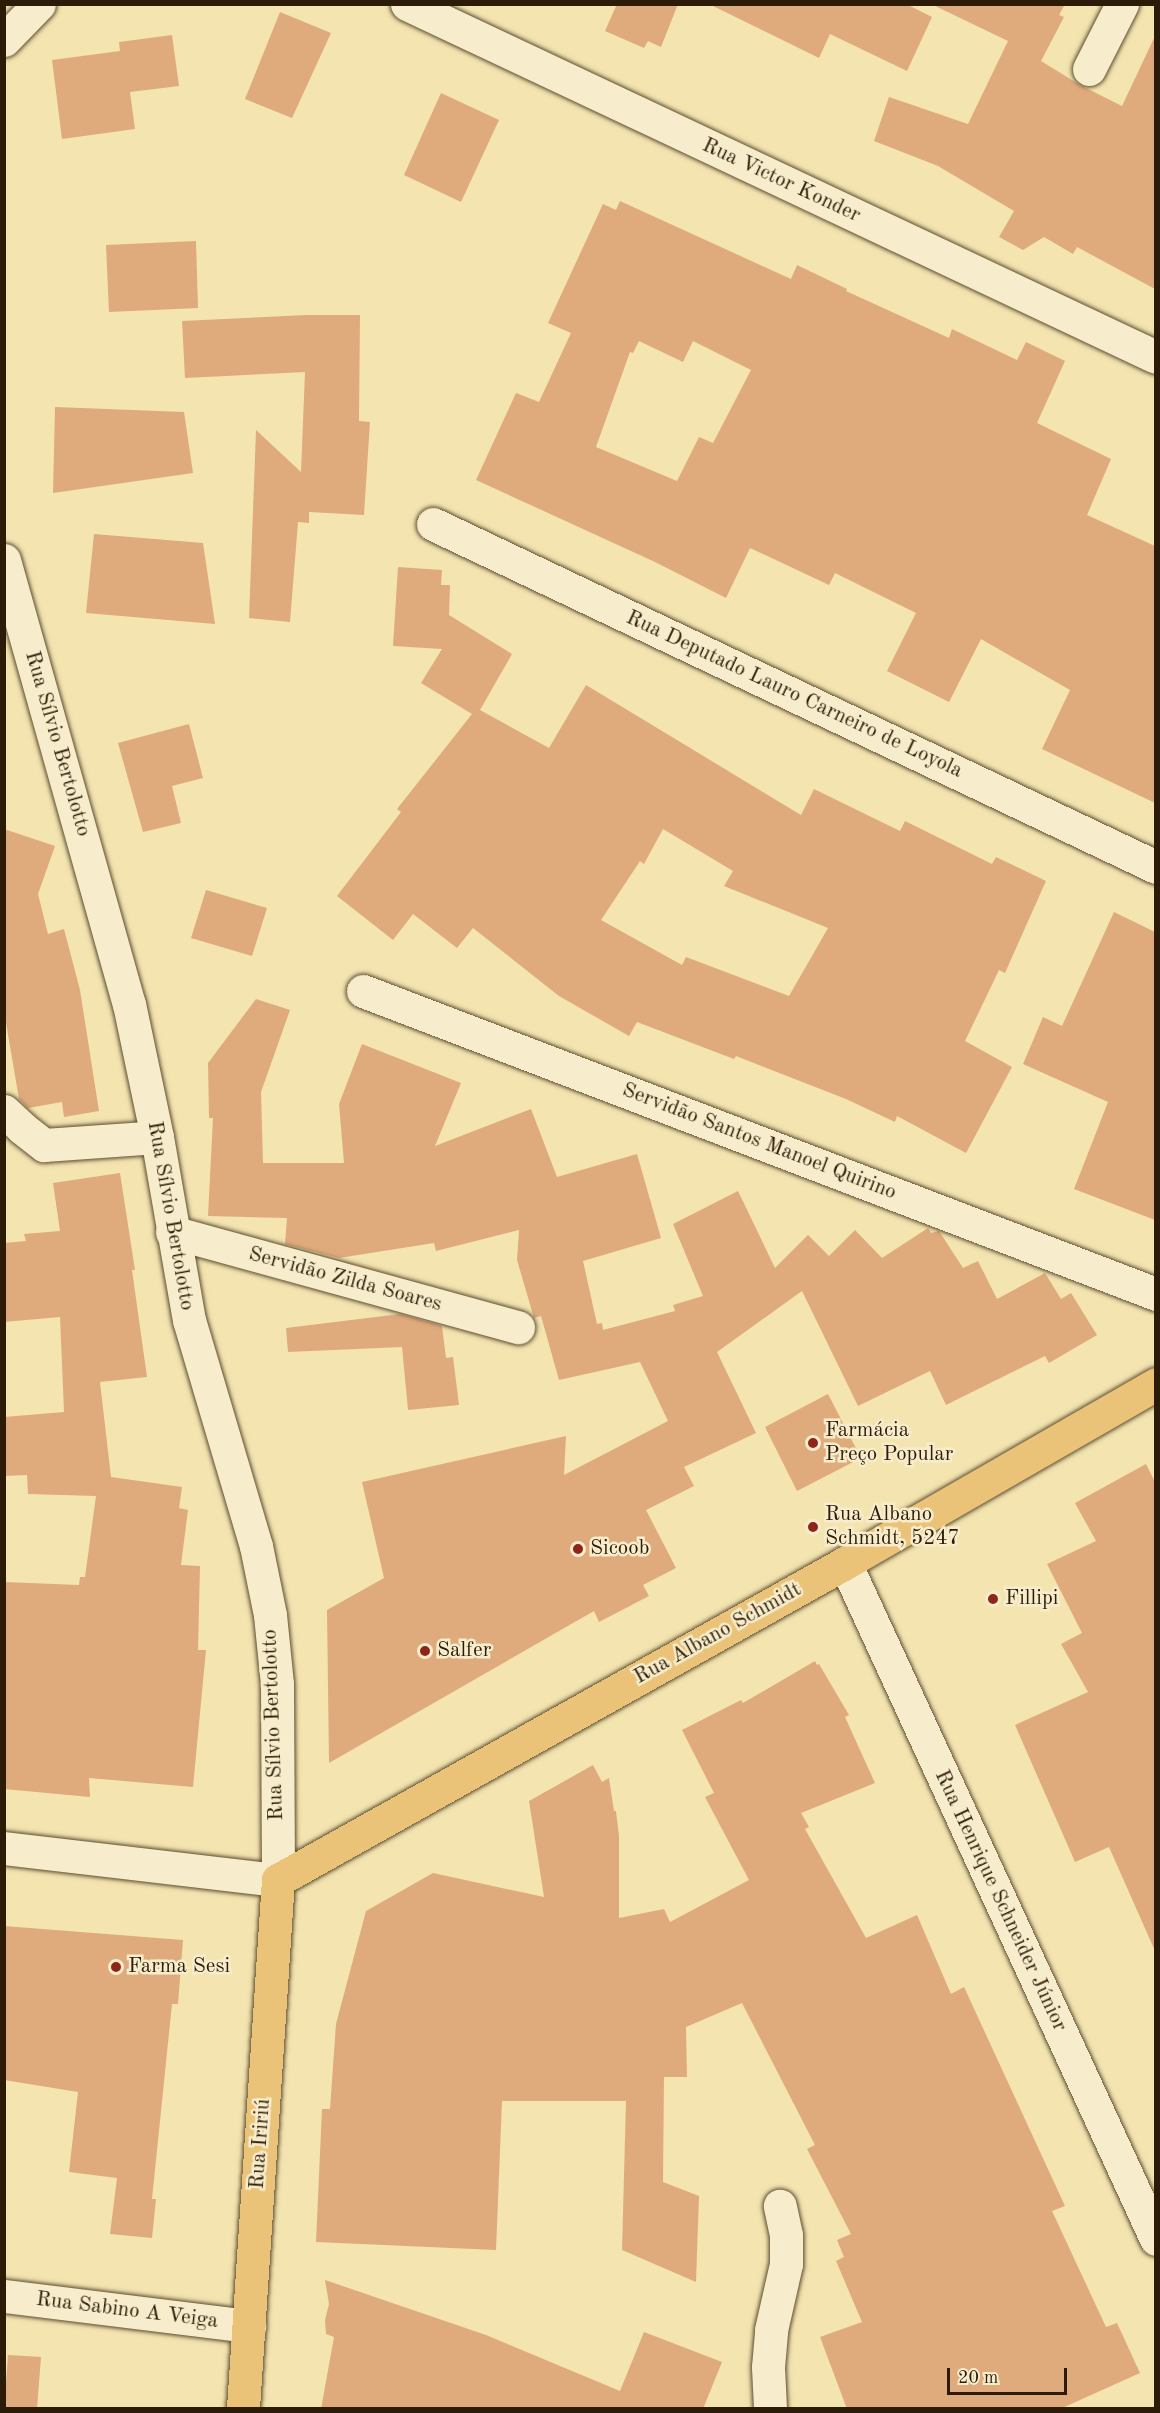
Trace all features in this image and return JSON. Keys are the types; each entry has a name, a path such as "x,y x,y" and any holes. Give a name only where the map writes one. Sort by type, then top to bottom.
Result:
{"main road":[{"name":"Rua Albano Schmidt","path":"278,1880 845,1563 1155,1384"},
{"name":"Rua Iririú","path":"243,2409 278,1880"}],"street":[{"path":"4,40 39,4"},
{"name":"Rua Victor Konder","path":"407,4 1155,357"},
{"path":"1089,69 1122,4"},
{"name":"Rua Deputado Lauro Carneiro de Loyola","path":"433,524 1155,867"},
{"name":"Rua Sílvio Bertolotto","path":"5,562 129,1004 157,1137 189,1320 256,1546 270,1615 276,1684 278,1880"},
{"name":"Servidão Santos Manoel Quirino","path":"363,991 1155,1294"},
{"path":"4,1111 44,1144 157,1137"},
{"name":"Servidão Zilda Soares","path":"172,1232 518,1327"},
{"name":"Rua Henrique Schneider Júnior","path":"845,1563 1155,2239"},
{"path":"4,1848 278,1880"},
{"path":"770,2409 768,2367 771,2330 786,2264 786,2235 780,2206"},
{"name":"Rua Sabino A Veiga","path":"4,2295 249,2326"}],"building":[{"path":"617,4 678,4 661,47 648,41 644,48 605,31"},
{"path":"709,4 906,4 932,17 907,71 830,34 819,58"},
{"path":"931,4 1065,4 1059,15 1064,17 1041,61 1080,85 1122,106 1155,36 1155,289 1077,247 1073,254 1044,237 1023,250 999,237 1014,211 938,166 874,141 889,97 968,124 1008,41"},
{"path":"280,12 331,33 292,118 245,99"},
{"path":"172,35 179,86 130,92 135,129 62,139 52,60 120,51 119,42"},
{"path":"441,93 499,120 461,202 404,175"},
{"path":"620,201 791,279 797,265 847,289 846,291 949,338 952,329 1017,360 1026,342 1065,361 1037,423 1111,459 1087,515 1155,546 1155,803 1042,749 1070,690 981,639 949,702 887,671 916,613 835,573 829,585 750,548 726,598 655,562 476,480 516,393 539,402 571,333 548,323 603,204 616,210","holes":["639,341 683,362 693,341 751,370 713,443 699,437 677,481 596,447 630,352 633,353"]},
{"path":"196,241 198,308 109,312 106,245"},
{"path":"360,315 359,421 370,422 364,515 309,512 309,523 298,522 290,622 249,618 256,430 301,472 305,372 185,378 182,321"},
{"path":"55,407 184,412 193,473 53,493"},
{"path":"94,534 203,543 215,624 86,613"},
{"path":"398,567 442,570 441,585 450,585 449,615 512,654 480,710 549,748 586,685 801,815 814,789 900,831 905,821 992,864 996,857 1046,881 1005,973 999,970 965,1041 1012,1067 966,1153 897,1116 895,1122 846,1099 736,1056 734,1059 637,1022 629,1036 559,996 473,928 457,948 413,914 393,940 337,896 401,812 397,809 472,714 421,683 442,649 393,646","holes":["663,829 733,871 724,886 828,928 789,996 686,957 682,965 601,920 640,861 644,864"]},
{"path":"189,724 203,778 172,786 181,823 143,832 118,743"},
{"path":"4,829 55,846 38,894 48,934 64,929 80,990 99,1111 64,1117 62,1102 28,1108 19,1099 4,1011"},
{"path":"206,890 267,908 252,956 191,938"},
{"path":"1114,912 1155,932 1155,1220 1074,1189 1108,1102 1023,1064 1043,1017 1062,1026"},
{"path":"256,999 290,1010 261,1092 263,1163 344,1163 339,1104 362,1044 461,1083 435,1146 531,1109 557,1177 637,1154 661,1238 583,1261 597,1324 602,1323 603,1330 675,1311 673,1305 703,1296 673,1224 738,1191 775,1268 808,1235 829,1256 855,1230 882,1258 928,1228 931,1233 939,1231 963,1268 978,1261 997,1299 1045,1273 1061,1299 1071,1293 1097,1335 1049,1363 1045,1356 946,1405 930,1371 858,1406 802,1291 717,1352 756,1433 684,1467 694,1486 646,1510 676,1568 643,1585 649,1596 599,1622 594,1611 329,1763 327,1610 384,1578 362,1482 566,1436 564,1475 668,1421 640,1362 559,1380 541,1316 534,1318 517,1260 519,1230 436,1251 434,1243 339,1258 285,1244 287,1218 208,1216 213,1118 209,1118 208,1063"},
{"path":"120,1173 135,1270 132,1270 147,1377 100,1382 111,1477 182,1487 179,1508 188,1510 181,1565 200,1566 198,1650 206,1650 193,1787 89,1778 90,1797 4,1789 4,1582 79,1585 80,1577 85,1577 96,1496 28,1494 27,1475 4,1476 4,1417 64,1412 60,1317 4,1322 4,1243 26,1241 24,1234 60,1231 53,1183"},
{"path":"400,1314 442,1326 446,1358 453,1357 459,1405 408,1410 402,1347 288,1352 286,1328"},
{"name":"Farmácia Preço Popular","path":"828,1394 861,1458 797,1491 765,1427"},
{"path":"1146,1464 1155,1482 1155,1951 1109,1847 1075,1862 1015,1725 1088,1692 1061,1644 1082,1633 1047,1564 1096,1541 1075,1503"},
{"path":"815,1661 849,1715 845,1717 875,1783 801,1813 809,1827 805,1829 866,1938 917,1915 951,1994 964,1987 1065,2206 1052,2211 1106,2327 1117,2323 1140,2373 1060,2409 847,2409 820,2337 862,2322 836,2261 844,2257 837,2240 851,2234 807,2149 815,2145 742,2003 686,2027 687,2077 664,2077 663,2182 699,2196 696,2282 622,2250 626,2101 502,2101 496,2250 316,2242 322,2109 330,2109 336,2024 366,1911 433,1873 544,1897 529,1801 593,1765 602,1782 609,1778 614,1811 616,1811 619,1836 619,1918 664,1909 670,1922 749,1880 705,1797 714,1793 682,1730 741,1700 743,1703"},
{"path":"4,1926 183,1940 178,2004 172,2004 152,2199 156,2199 152,2238 110,2234 117,2178 69,2172 78,2092 4,2080"},
{"path":"325,2280 486,2335 620,2391 644,2332 722,2362 703,2409 321,2409 334,2337 326,2334 325,2320 329,2304"},
{"path":"8,2355 41,2357 37,2409 4,2409"}],"place":[{"name":"Farmácia Preço Popular","path":"813,1443"},
{"name":"Rua Albano Schmidt, 5247","path":"813,1527"},
{"name":"Sicoob","path":"578,1549"},
{"name":"Fillipi","path":"993,1599"},
{"name":"Salfer","path":"425,1651"},
{"name":"Farma Sesi","path":"116,1967"}]}
